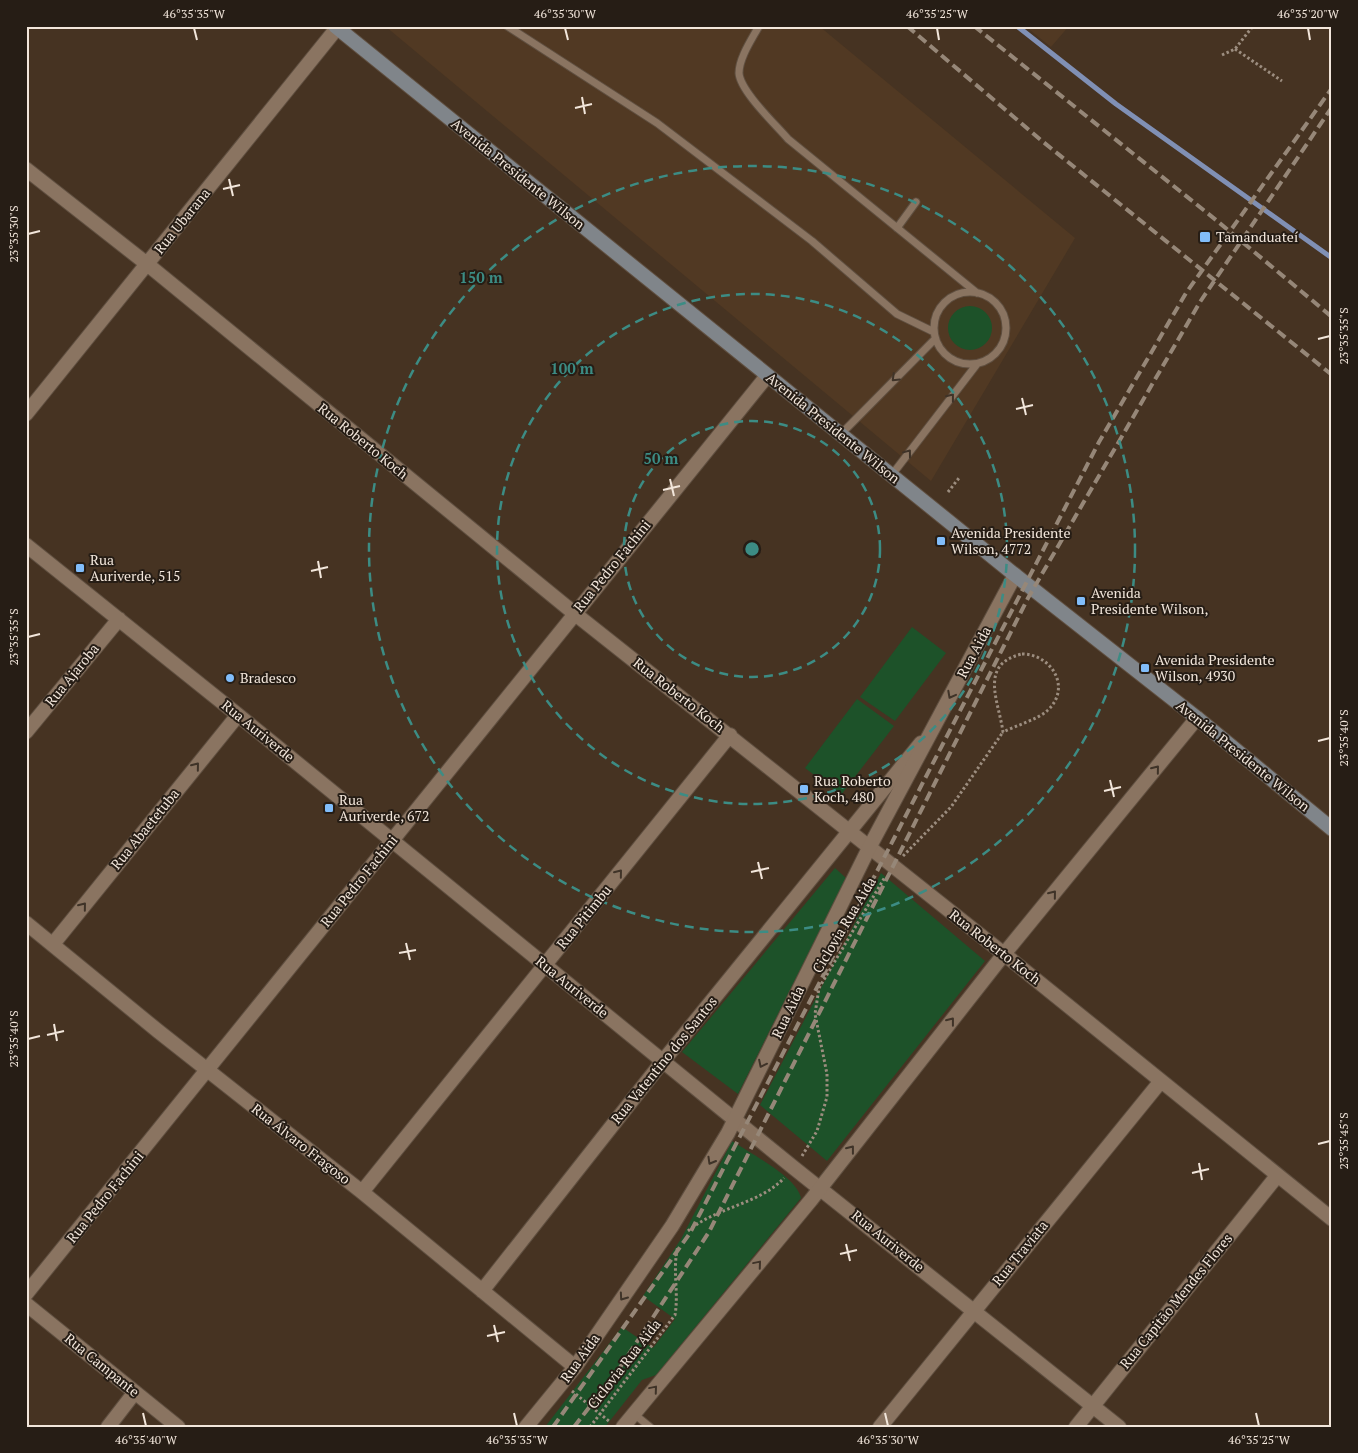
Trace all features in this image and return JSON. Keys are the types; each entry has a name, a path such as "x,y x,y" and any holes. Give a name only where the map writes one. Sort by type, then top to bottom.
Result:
{"main road":[{"name":"Avenida Presidente Wilson","path":"336,27 891,476 1197,718 1332,829"}],"street":[{"name":"Rua Ubarana","path":"26,414 336,27"},
{"name":"Rua Roberto Koch","path":"26,169 147,264 574,613 1004,954 1332,1219"},
{"name":"Rua Pedro Fachini","path":"26,1294 279,978 393,840 574,613 767,376"},
{"name":"Rua Auriverde","path":"26,546 393,840 794,1168 1119,1427"},
{"name":"Rua Aida","path":"526,1427 575,1367 672,1226 736,1119 869,848 1015,575"},
{"name":"Rua Ajaroba","path":"26,732 119,619"},
{"name":"Rua Abaetetuba","path":"53,944 238,715"},
{"path":"623,1427 820,1187 1004,954 1197,718"},
{"name":"Rua Vatentino dos Santos","path":"482,1291 663,1061 850,833 933,728"},
{"name":"Rua Pitimbu","path":"362,1192 730,736"},
{"name":"Rua Álvaro Fragoso","path":"26,923 207,1070 362,1192 575,1367"},
{"name":"Rua Traviata","path":"880,1427 973,1310 1161,1081"},
{"name":"Rua Capitão Mendes Flores","path":"1076,1427 1277,1176"},
{"name":"Rua Campante","path":"26,1304 178,1427"},
{"path":"108,1427 135,1392"}],"lane":[{"path":"507,26 656,123 812,241 897,314 934,335"},
{"path":"759,26 740,67 741,80 747,90 788,139 977,293"},
{"path":"897,228 916,202"},
{"path":"891,476 977,364 994,355 1000,348 1006,331 1002,311 987,296 966,292 945,301 934,321 934,335 943,352 956,362 977,364"},
{"path":"840,435 934,335"},
{"path":"634,1414 650,1427"}],"path":[{"path":"1222,54 1235,49 1253,26"},
{"path":"1235,49 1282,81"},
{"path":"948,492 959,478"},
{"path":"1031,654 1039,657 1053,668 1057,677 1059,686 1054,702 1048,710 1038,716 1003,732 999,705 994,691 996,674 1001,666 1014,656 1031,654"},
{"name":"Ciclovia Rua Aida","path":"686,1232 702,1219 772,1190 794,1168 817,1131 827,1097 828,1074 815,1014 819,988 892,866 914,848 950,807 1003,732"},
{"name":"Ciclovia Rua Aida","path":"590,1427 675,1315 674,1260 682,1238"},
{"path":"562,1383 616,1427"}],"shaded area":[{"path":"385,26 819,26 1075,238 931,481"},
{"path":"1025,26 1069,26 1051,47"}],"green space":[{"path":"970,306 982,310 988,316 992,328 988,340 982,346 970,350 958,346 952,340 948,328 952,316 958,310"},
{"path":"912,627 946,653 895,721 860,697"},
{"path":"857,699 894,726 841,795 805,768"},
{"path":"835,868 846,878 738,1094 682,1052"},
{"path":"881,873 985,961 827,1161 760,1105"},
{"path":"732,1141 782,1174 798,1190 801,1198 656,1375 642,1380 605,1427 545,1427 622,1327 653,1348 675,1319 643,1296 681,1239"}],"waterway":[{"path":"1017,26 1116,104 1332,258"}],"railway":[{"path":"907,26 1042,141 1332,375"},
{"path":"974,26 1216,220 1332,317"},
{"path":"553,1427 690,1233 1099,442 1186,293 1332,88"},
{"path":"574,1427 621,1366 709,1232 1028,598 1200,302 1332,107"}],"place":[{"name":"Tamanduateí","path":"1205,237"},
{"name":"Avenida Presidente Wilson, 4772","path":"941,541"},
{"name":"Rua Auriverde, 515","path":"80,568"},
{"name":"Avenida Presidente Wilson,","path":"1081,601"},
{"name":"Avenida Presidente Wilson, 4930","path":"1145,668"},
{"name":"Bradesco","path":"230,678"},
{"name":"Rua Roberto Koch, 480","path":"804,789"},
{"name":"Rua Auriverde, 672","path":"329,808"}]}
